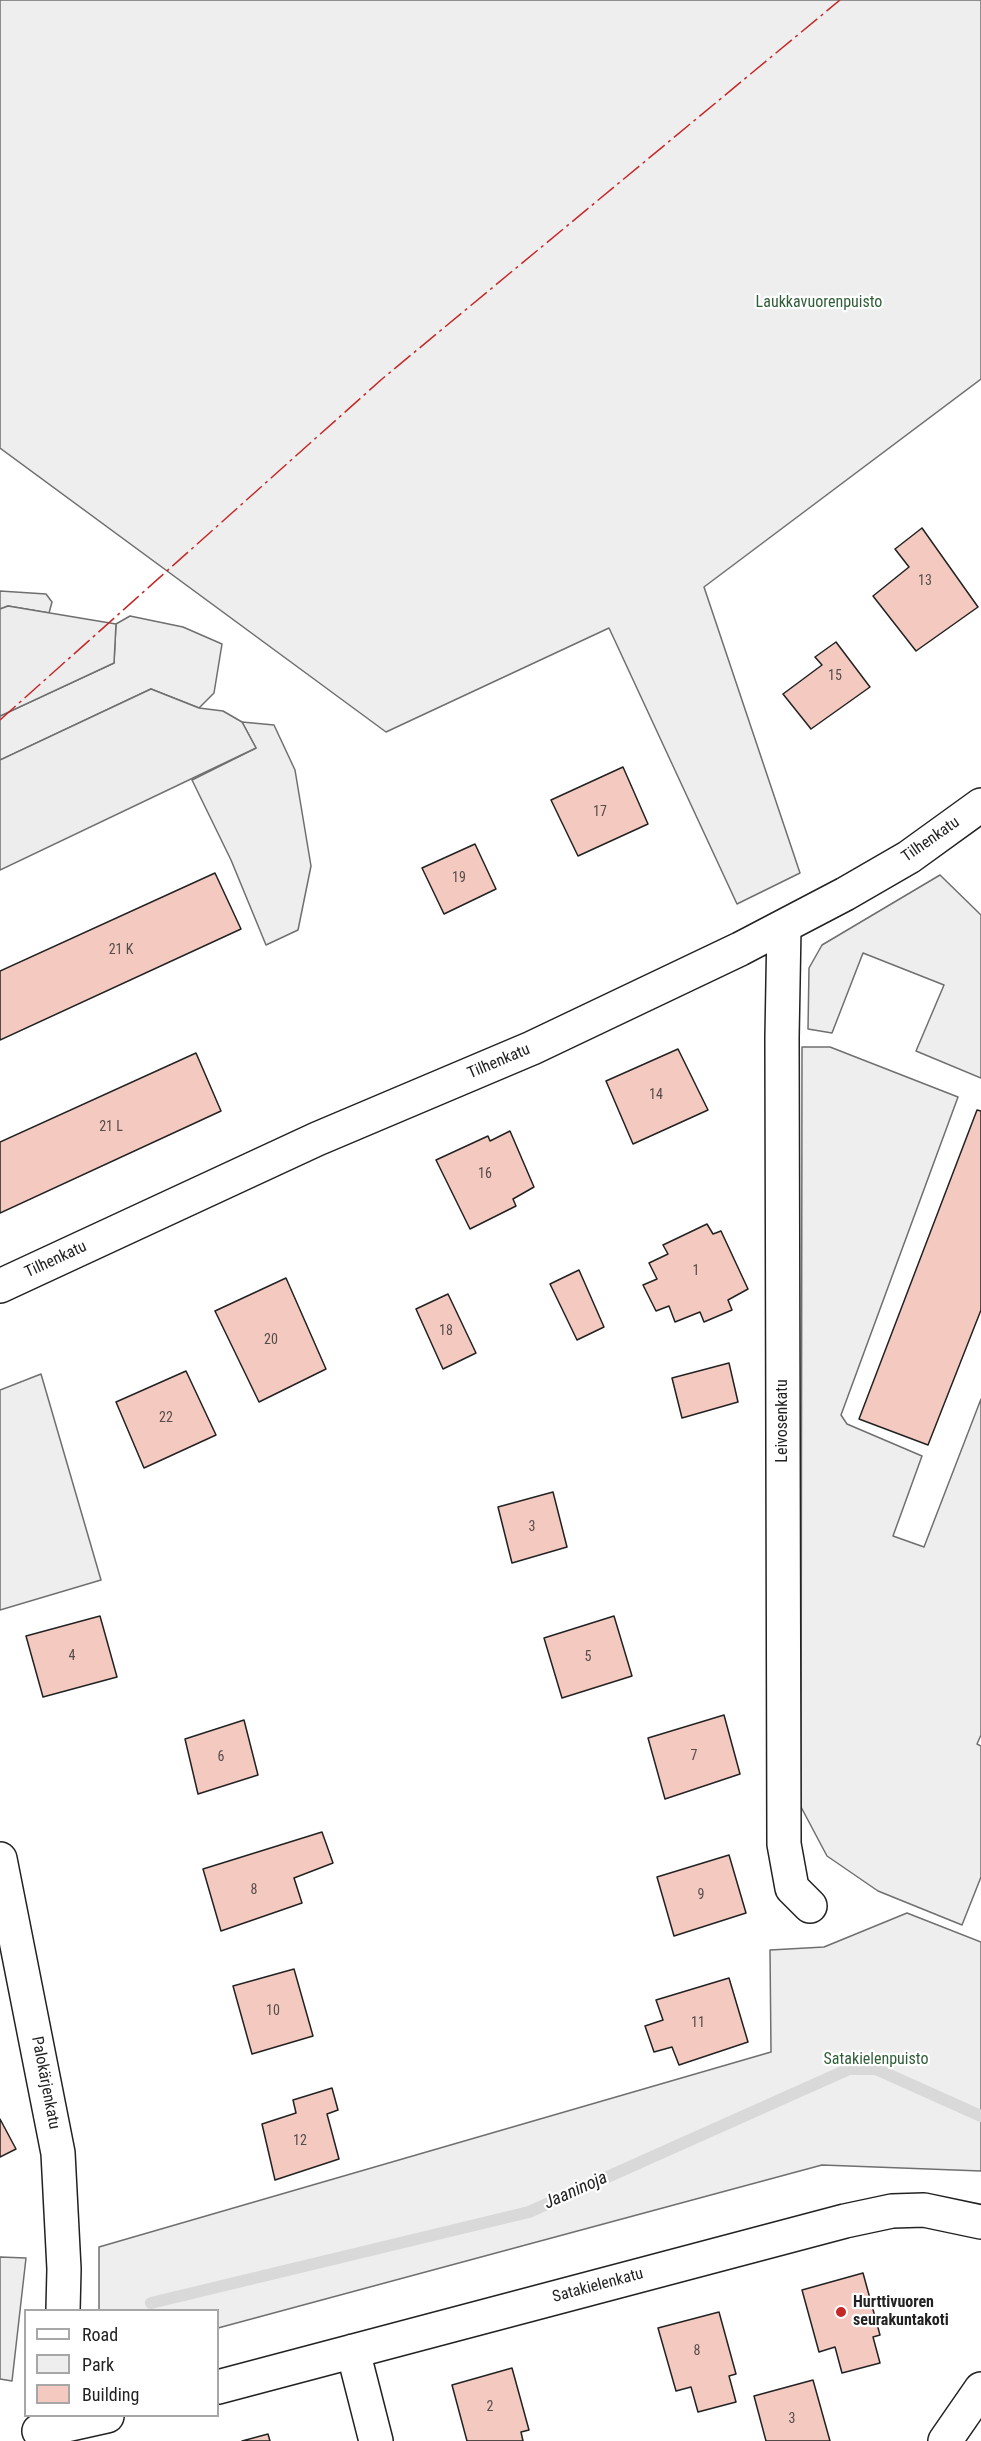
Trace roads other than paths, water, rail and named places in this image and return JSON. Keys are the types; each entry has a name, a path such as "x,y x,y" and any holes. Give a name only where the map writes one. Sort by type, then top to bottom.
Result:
{"street":[{"name":"Tilhenkatu","path":"0,1286 317,1138 532,1048 784,927 909,857 981,805"},
{"name":"Leivosenkatu","path":"784,927 782,1037 784,1844 792,1888 810,1906"},
{"name":"Palokärjenkatu","path":"0,1859 58,2153 63,2226 63,2309"},
{"name":"Satakielenkatu","path":"219,2387 845,2221 892,2211 924,2210 981,2222"},
{"path":"353,2351 376,2441"},
{"path":"945,2441 981,2389"},
{"path":"39,2429 97,2417"}],"waterway":[{"name":"Jaaninoja","path":"151,2303 529,2212 849,2069 876,2069 981,2116"}],"place":[{"name":"Hurttivuoren seurakuntakoti","path":"841,2312"}],"park label":[{"name":"Laukkavuorenpuisto","path":"819,303"},
{"name":"Satakielenpuisto","path":"876,2060"}]}
